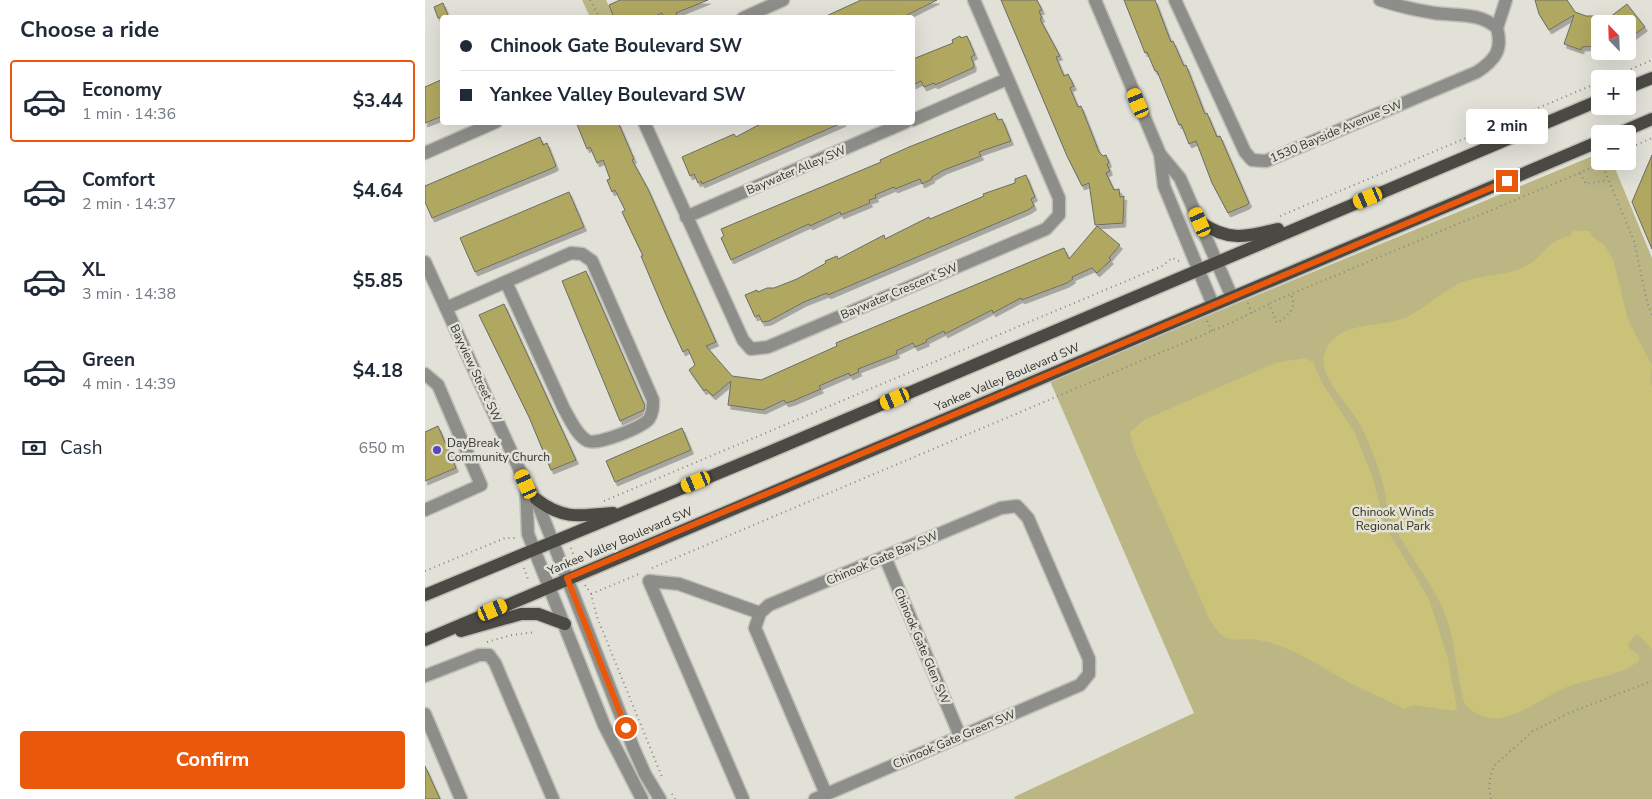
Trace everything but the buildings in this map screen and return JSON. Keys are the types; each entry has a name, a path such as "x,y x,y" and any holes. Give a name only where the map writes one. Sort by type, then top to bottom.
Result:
{"main road":[{"path":"1636,84 1652,78"},
{"name":"Yankee Valley Boulevard SW","path":"425,595 567,537 1591,104"},
{"path":"1636,126 1652,119"},
{"name":"Yankee Valley Boulevard SW","path":"425,640 567,578 1591,145"},
{"path":"1200,222 1220,234 1239,237 1315,220"},
{"path":"536,499 551,510 562,515 626,511"},
{"path":"425,640 521,614 537,614 565,624"}],"street":[{"path":"750,15 783,0"},
{"name":"Baywater Crescent SW","path":"645,125 743,340 751,349 759,350 1037,232 1053,223 1059,215 1059,198 974,0"},
{"path":"1095,0 1160,154 1164,186 1213,305"},
{"name":"1530 Bayside Avenue SW","path":"1175,0 1245,152 1252,160 1266,161 1477,72 1491,62 1499,51 1497,28 1506,0"},
{"path":"1380,0 1399,7 1478,17 1497,28"},
{"path":"915,119 1007,79"},
{"path":"425,153 489,125"},
{"name":"Baywater Alley SW","path":"686,217 899,125"},
{"path":"1160,154 1181,178 1232,297"},
{"path":"445,308 571,253 582,254 591,261 653,400 653,410 649,419 641,425 598,443 587,440 576,429 564,409 506,282"},
{"name":"Bayview Street SW","path":"426,266 526,484 536,499 645,774 664,794"},
{"path":"425,363 428,376 438,385 481,486 425,510"},
{"name":"Bayview Street SW","path":"526,484 528,534 604,725 642,799"},
{"name":"Chinook Gate Bay SW","path":"760,613 769,605 1001,508 1017,506 1027,518 1089,659 1089,674"},
{"name":"Chinook Gate Glen SW","path":"885,557 960,736"},
{"path":"743,799 649,581 679,584 760,613 755,628 820,797"},
{"path":"425,676 479,655 489,655 495,662 553,799"},
{"name":"Chinook Gate Green SW","path":"820,797 1080,685 1089,674"},
{"path":"425,714 461,799"}],"path":[{"path":"590,0 598,15"},
{"path":"1629,70 1652,60"},
{"path":"1279,216 1591,86"},
{"path":"1636,145 1652,138"},
{"path":"591,594 1252,314 1291,294 1591,168"},
{"path":"1604,170 1635,241 1647,302 1652,316"},
{"path":"1580,172 1586,184 1609,180"},
{"path":"600,502 1162,266 1172,258 1181,262"},
{"path":"1269,304 1277,323 1294,308 1295,303 1291,294"},
{"path":"1246,300 1252,314"},
{"path":"1206,317 1212,331"},
{"path":"567,537 586,589 591,594 597,617 665,784"},
{"path":"425,571 509,538 514,540 533,593"},
{"path":"1491,799 1489,782 1495,765 1533,731 1569,713 1652,681"},
{"path":"664,794 675,799"}],"green space":[{"path":"582,0 606,0 613,15 589,15"},
{"name":"Chinook Winds Regional Park","path":"1591,157 1591,170 1616,170 1652,258 1652,799 1015,799 1014,797 1194,713 1050,381"}],"shaded area":[{"path":"1573,231 1589,231 1592,236 1605,246 1613,259 1628,320 1652,366 1650,381 1652,386 1652,649 1639,635 1635,635 1628,644 1629,648 1639,655 1639,661 1630,667 1567,687 1509,716 1490,718 1477,714 1465,705 1451,632 1443,609 1394,526 1388,511 1380,472 1369,442 1357,420 1330,381 1323,361 1325,352 1339,334 1361,327 1396,321 1407,317 1458,284 1522,268 1536,259 1557,240 1570,236"},
{"path":"1304,358 1313,362 1321,381 1355,433 1372,476 1386,528 1429,599 1448,659 1457,708 1453,711 1414,705 1404,709 1275,644 1263,641 1231,639 1221,634 1209,618 1134,449 1130,432 1144,420 1275,363"}],"place":[{"name":"DayBreak Community Church","path":"437,450"}],"route":[{"path":"626,728 567,578 1507,181"}]}
